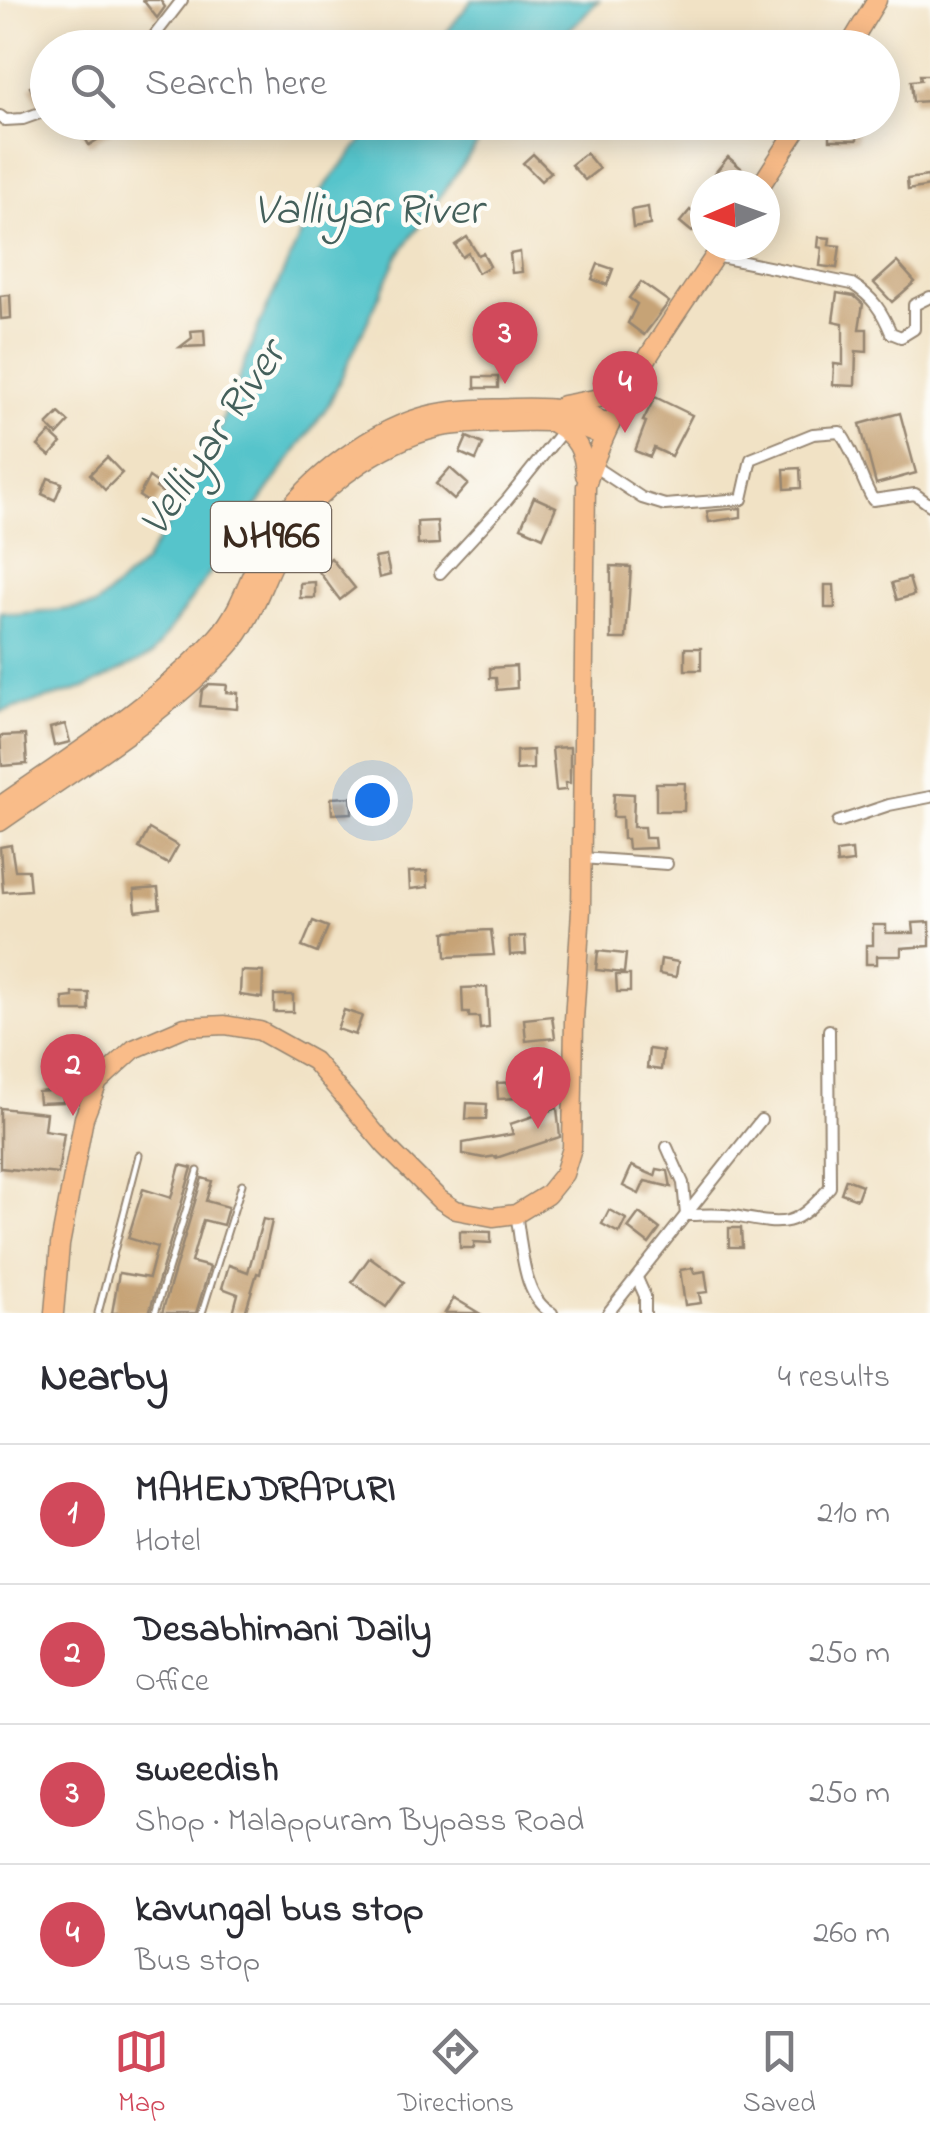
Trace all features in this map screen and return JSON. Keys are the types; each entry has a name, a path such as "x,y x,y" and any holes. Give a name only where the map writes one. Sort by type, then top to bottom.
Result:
{"highway":[{"path":"859,30 877,0"},
{"path":"771,170 790,140"},
{"path":"586,486 626,393 713,260"},
{"name":"NH966","path":"0,822 168,702 228,647 251,616 291,529 323,493 372,458 409,438 445,427 555,419 626,393"},
{"name":"NH966","path":"0,806 159,690 216,638 238,609 279,520 313,482 365,445 403,424 443,412 555,419 607,431"},
{"path":"54,1313 60,1245 84,1118 98,1082 134,1049 185,1027 226,1024 260,1031 289,1044 314,1061 350,1107 438,1200 456,1210 478,1216 516,1214 547,1196 564,1174 572,1148 586,486 584,452 555,419"}],"street":[{"path":"159,30 182,0"},
{"path":"0,116 5,120 30,116"},
{"path":"755,260 852,284 869,294 884,314 891,333 901,337 914,330 914,305 930,297"},
{"path":"440,573 508,500 555,419"},
{"path":"592,465 642,498 666,505 742,499 750,459 813,434 840,432 856,454 873,500 915,494 930,505"},
{"path":"838,822 889,805 930,797"},
{"path":"581,858 667,864"},
{"path":"686,1215 729,1215 779,1224 795,1220 830,1187 829,1030"},
{"path":"608,1313 761,1120"},
{"path":"667,1148 682,1183 686,1215"},
{"path":"516,1214 530,1284 541,1308 552,1313"},
{"path":"636,1278 645,1296 645,1313"}],"lane":[{"path":"98,1313 139,1155"},
{"path":"155,1313 198,1171"},
{"path":"202,1313 242,1184"}],"water":[{"path":"472,0 599,0 569,30 448,30"},
{"name":"Valliyar River","path":"362,140 480,140 398,256 329,404 152,655 85,688 0,712 0,612 18,615 95,606 144,563 206,463 260,323 320,193"}],"building":[{"path":"143,0 160,0 165,7 157,18"},
{"path":"920,75 930,75 930,101 913,102 911,81 921,80"},
{"path":"586,153 599,169 585,180 571,165"},
{"path":"533,154 551,172 541,181 523,163"},
{"path":"728,157 743,170 717,170"},
{"path":"928,176 930,186 908,190 907,179"},
{"path":"648,207 650,225 633,228 631,210"},
{"path":"690,210 690,230 680,222"},
{"path":"467,237 490,266 478,273 468,253 462,257 455,245"},
{"path":"819,237 830,238 829,245 840,246 837,268 820,266"},
{"path":"520,252 522,272 512,273 510,254"},
{"path":"897,262 915,282 892,302 874,283"},
{"path":"598,264 613,269 607,285 592,279"},
{"path":"641,282 669,302 644,335 628,323 637,304 629,298"},
{"path":"837,293 854,296 863,304 859,329 867,329 867,352 856,351 855,386 833,385 834,364 843,365 843,323 833,321"},
{"path":"10,295 11,318 1,319 0,296"},
{"path":"204,330 205,346 180,347 192,338 191,331"},
{"path":"475,377 498,377 498,388 475,388"},
{"path":"655,397 692,415 671,456 654,448 650,457 635,451"},
{"path":"59,413 69,422 57,435 47,425"},
{"path":"900,413 916,473 876,484 860,424"},
{"path":"50,433 61,443 50,456 38,446"},
{"path":"467,437 483,444 476,460 460,453"},
{"path":"107,457 122,473 105,490 90,474"},
{"path":"450,468 468,484 454,500 436,484"},
{"path":"800,468 801,488 785,489 784,469"},
{"path":"149,477 163,493 154,506 139,496"},
{"path":"48,478 62,483 55,500 42,494"},
{"path":"534,497 556,507 543,537 521,527"},
{"path":"741,508 741,517 709,522 707,511"},
{"path":"437,521 439,544 418,545 417,522"},
{"path":"386,556 390,575 379,578 375,558"},
{"path":"331,558 355,588 340,600 317,569"},
{"path":"611,566 631,567 626,639 611,639"},
{"path":"909,578 914,595 897,600 892,583"},
{"path":"315,582 315,598 300,598 300,583"},
{"path":"825,585 834,585 835,608 825,608"},
{"path":"685,648 701,648 701,670 685,670"},
{"path":"516,666 517,688 497,690 496,678 490,678 490,668"},
{"path":"209,684 227,685 226,692 238,693 237,709 200,706 202,690"},
{"path":"65,724 70,742 54,746 50,728"},
{"path":"25,735 27,764 2,766 0,736"},
{"path":"570,747 570,783 565,783 566,790 556,791 552,748"},
{"path":"533,750 533,769 516,770 516,751"},
{"path":"656,783 685,783 684,811 656,811"},
{"path":"614,793 634,794 633,827 644,827 645,838 654,838 655,848 628,849 627,839 623,839 622,817 613,817"},
{"path":"351,797 352,813 332,814 331,798"},
{"path":"149,829 178,846 168,864 139,848"},
{"path":"11,845 15,870 28,870 30,890 3,892 0,847"},
{"path":"852,850 853,862 837,864 836,852"},
{"path":"427,871 428,887 410,889 409,872"},
{"path":"158,888 160,908 136,911 134,890"},
{"path":"313,921 328,927 317,953 302,947"},
{"path":"930,922 930,946 901,948 901,956 877,956 877,964 866,964 866,945 873,945 873,925 886,925 886,933 914,933 913,923"},
{"path":"491,930 494,955 446,957 445,932"},
{"path":"525,936 526,954 510,955 509,937"},
{"path":"598,951 626,954 624,973 596,970"},
{"path":"661,959 678,962 676,977 659,974"},
{"path":"241,971 263,972 262,998 240,995"},
{"path":"616,975 630,975 630,992 617,992"},
{"path":"487,987 489,1028 480,1029 479,1017 463,1013 462,988"},
{"path":"73,993 89,993 89,1011 64,1011 63,998 73,997"},
{"path":"274,995 293,995 293,1012 274,1012"},
{"path":"344,1010 362,1016 355,1035 337,1029"},
{"path":"552,1016 555,1038 526,1041 524,1019"},
{"path":"649,1049 663,1051 661,1070 647,1068"},
{"path":"519,1082 520,1098 498,1099 497,1083"},
{"path":"48,1083 63,1083 63,1102 39,1103 38,1092 48,1091"},
{"path":"467,1103 487,1104 486,1119 466,1119"},
{"path":"0,1108 46,1113 44,1130 64,1133 58,1174 0,1168"},
{"path":"557,1108 560,1137 496,1158 463,1154 463,1143 513,1134 510,1124"},
{"path":"180,1165 192,1168 149,1313 112,1313 119,1273 149,1278 157,1247 128,1238 143,1189 171,1198"},
{"path":"632,1166 655,1176 657,1169 668,1171 671,1187 645,1181 639,1194 623,1186"},
{"path":"202,1178 212,1181 206,1201 228,1207 223,1225 203,1220 191,1262 210,1267 196,1313 162,1313"},
{"path":"846,1179 862,1185 857,1199 841,1193"},
{"path":"609,1210 626,1219 619,1233 602,1224"},
{"path":"639,1213 660,1229 649,1244 628,1228"},
{"path":"263,1219 272,1221 260,1274 257,1273 245,1313 233,1313 238,1294 222,1288 229,1265 248,1272"},
{"path":"729,1228 741,1228 742,1247 729,1247"},
{"path":"460,1231 491,1232 491,1243 474,1242 474,1248 460,1248"},
{"path":"370,1257 404,1282 386,1307 352,1282"},
{"path":"693,1268 694,1273 705,1271 708,1292 699,1293 701,1303 685,1305 680,1270"},
{"path":"454,1298 479,1313 445,1313"}],"place":[{"name":"sweedish","path":"505,384"},
{"name":"kavungal bus stop","path":"625,433"},
{"name":"Desabhimani Daily","path":"73,1116"},
{"name":"MAHENDRAPURI","path":"538,1129"}],"water label":[{"name":"Velliyar River","path":"214,440"}]}
